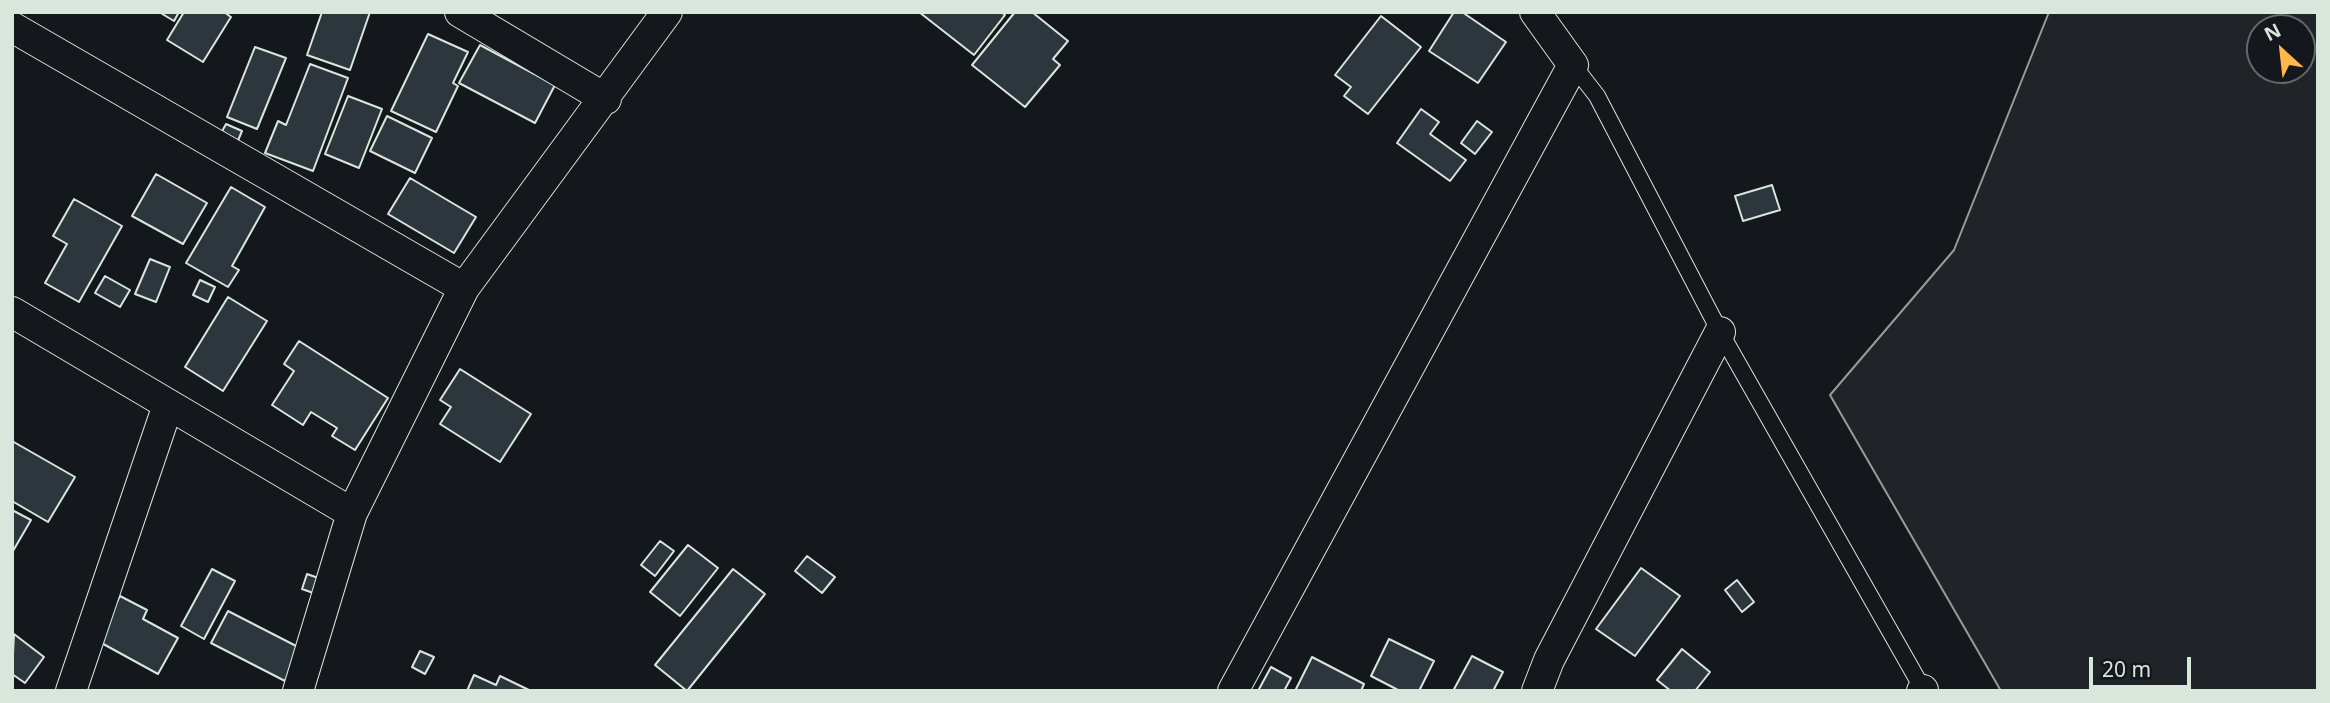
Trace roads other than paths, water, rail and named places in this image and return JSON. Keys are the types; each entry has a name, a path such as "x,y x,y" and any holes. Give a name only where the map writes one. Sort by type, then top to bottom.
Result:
{"street":[{"path":"460,12 606,99"},
{"path":"298,691 352,513 464,288 606,99 667,12"},
{"path":"1233,691 1573,65 1535,12"},
{"path":"12,27 464,288"},
{"path":"12,312 352,513"},
{"path":"1537,691 1549,660 1720,332"},
{"path":"71,691 169,405"}],"lane":[{"path":"1573,65 1597,96 1720,332 1923,690"}]}
